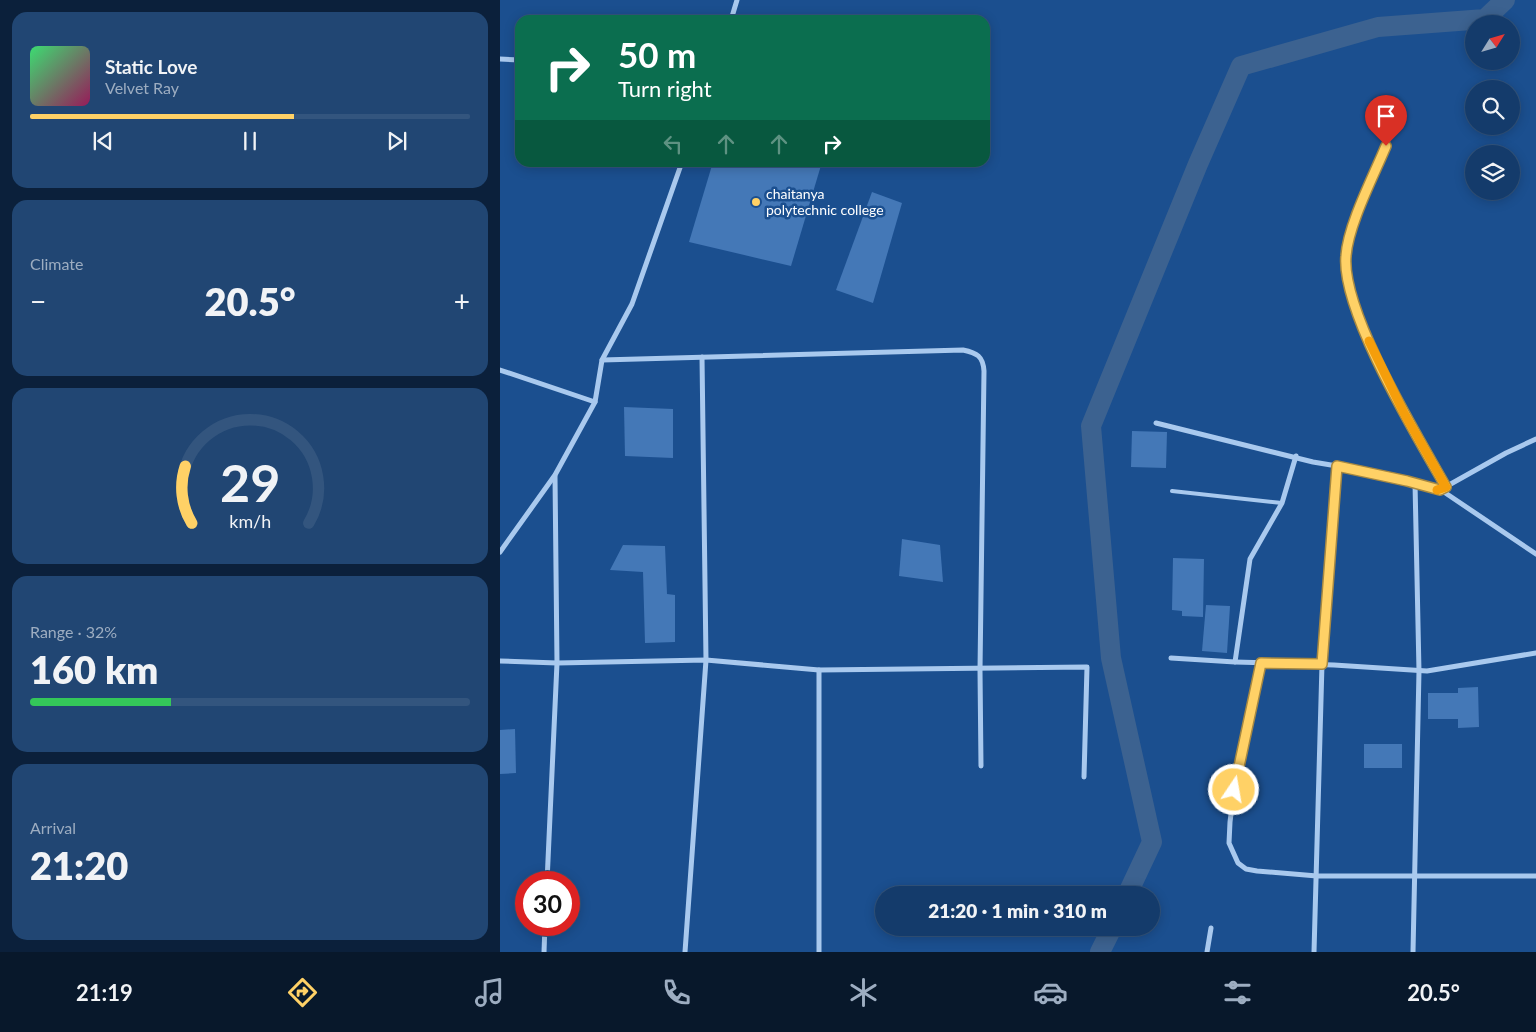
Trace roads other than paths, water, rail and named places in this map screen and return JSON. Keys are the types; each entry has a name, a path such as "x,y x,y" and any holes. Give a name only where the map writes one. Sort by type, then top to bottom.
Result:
{"street":[{"path":"732,15 737,0"},
{"path":"500,59 515,60"},
{"path":"1393,128 1357,215 1346,256 1351,294 1377,358 1443,488"},
{"path":"500,552 555,475 595,402 602,360 632,304 680,167"},
{"path":"602,360 963,350 980,355 983,360 984,370 980,670 981,766"},
{"path":"685,952 706,660 702,357"},
{"path":"500,370 595,402"},
{"path":"1156,423 1337,466 1443,488 1536,554"},
{"path":"1443,488 1536,439"},
{"path":"1235,662 1250,559 1282,503 1296,456"},
{"path":"1314,952 1322,664 1337,466"},
{"path":"548,871 557,663 555,475"},
{"path":"1413,952 1419,671 1415,483"},
{"path":"1172,658 1322,664 1427,671 1536,653"},
{"path":"500,660 557,663 706,660 819,670 980,670 1087,667 1084,777"},
{"path":"1261,663 1234,790 1229,843 1238,863 1246,869 1317,876 1536,876"},
{"path":"819,670 819,952"},
{"path":"1207,952 1211,928"},
{"path":"544,952 545,936"}],"lane":[{"path":"1172,491 1282,503"}],"waterway":[{"path":"1131,886 1152,842 1111,658 1091,426 1198,164 1241,66 1378,27 1485,19 1505,0"},
{"path":"1100,952 1108,936"}],"place":[{"name":"chaitanya polytechnic college","path":"756,202"}]}
